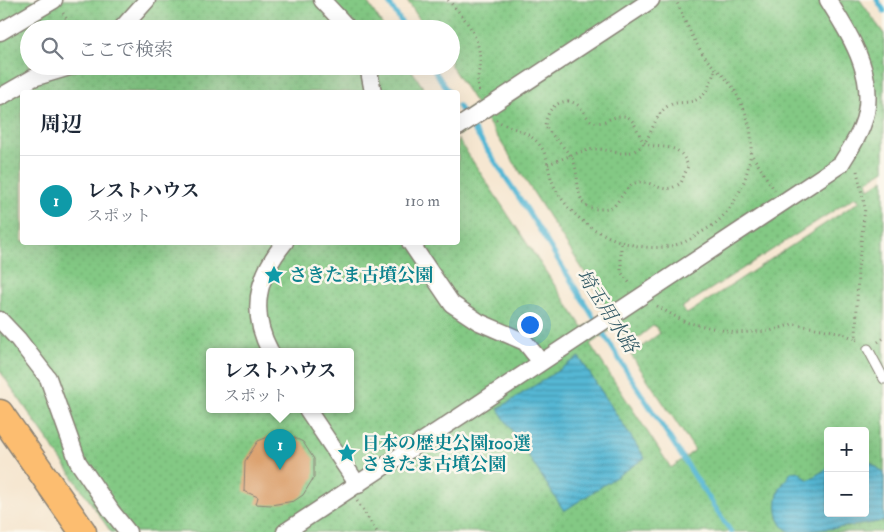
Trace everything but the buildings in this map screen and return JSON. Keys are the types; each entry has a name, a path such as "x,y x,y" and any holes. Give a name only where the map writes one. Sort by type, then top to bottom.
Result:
{"main road":[{"path":"0,413 83,532"}],"street":[{"path":"20,20 54,0"},
{"path":"129,20 147,0"},
{"path":"322,0 341,20"},
{"path":"464,122 651,0"},
{"path":"285,532 841,164 857,138 865,117 867,82 858,52 828,0"},
{"path":"0,32 20,20"},
{"path":"0,96 33,78 43,75"},
{"path":"370,75 373,90"},
{"path":"269,348 260,327 258,295 267,266 283,245"},
{"path":"412,245 452,304 479,322 510,333 525,342 541,362"},
{"path":"0,320 18,339 48,378 78,462 128,532"},
{"path":"309,413 353,488"}],"lane":[{"path":"868,349 884,379"}],"path":[{"path":"448,0 466,20 477,42 480,58 477,89 497,120 528,134 546,153 551,180 568,207 593,228 621,244 657,248 688,240 716,223 734,203 746,177 750,151 751,137 746,112 734,89 705,57 686,25 676,0"},
{"path":"548,164 571,158 590,149 628,154 644,144 659,115 670,105 697,100 707,91 716,69"},
{"path":"563,102 574,102 580,106 593,122 598,123 620,116 630,119 644,144 654,147 670,147 684,157 688,166 681,183 670,188 662,188 647,181 638,181 629,187 613,207 602,210 595,209 584,203 578,193 571,158 554,139 545,125 550,108 563,102"},
{"path":"750,151 782,202"},
{"path":"856,339 858,269 865,208 864,198 856,176 857,168"},
{"path":"621,244 621,272 641,296 685,322 735,333 770,332 793,324 838,332 856,339 868,349"},
{"path":"353,488 377,532"}],"green space":[{"name":"さきたま古墳公園","path":"2,0 366,0 379,20 20,20 20,75 415,75 425,90 20,90 20,245 460,245 460,142 583,328 609,310 486,119 460,135 460,115 476,104 457,75 460,75 460,20 420,20 407,0 860,0 884,34 884,170 867,181 869,189 884,179 884,532 111,532 0,371 0,2","holes":["855,197 860,201 687,314 681,308","618,325 630,344 654,325 660,333 631,355 695,450 671,468 590,344"]}],"water":[{"path":"579,357 645,458 564,511 498,409"},
{"path":"869,461 884,473 884,521 791,532 779,520 777,497 791,472 798,471 808,480 824,470 824,517 869,517"}],"waterway":[{"name":"埼玉用水路","path":"387,0 400,20"},
{"path":"877,0 884,11"},
{"name":"埼玉用水路","path":"437,75 448,90"},
{"name":"埼玉用水路","path":"460,109 528,211 629,375 731,532"}],"place":[{"name":"さきたま古墳公園","path":"274,275"},
{"name":"日本の歴史公園100選 さきたま古墳公園","path":"347,453"},
{"name":"レストハウス","path":"280,470"}]}
